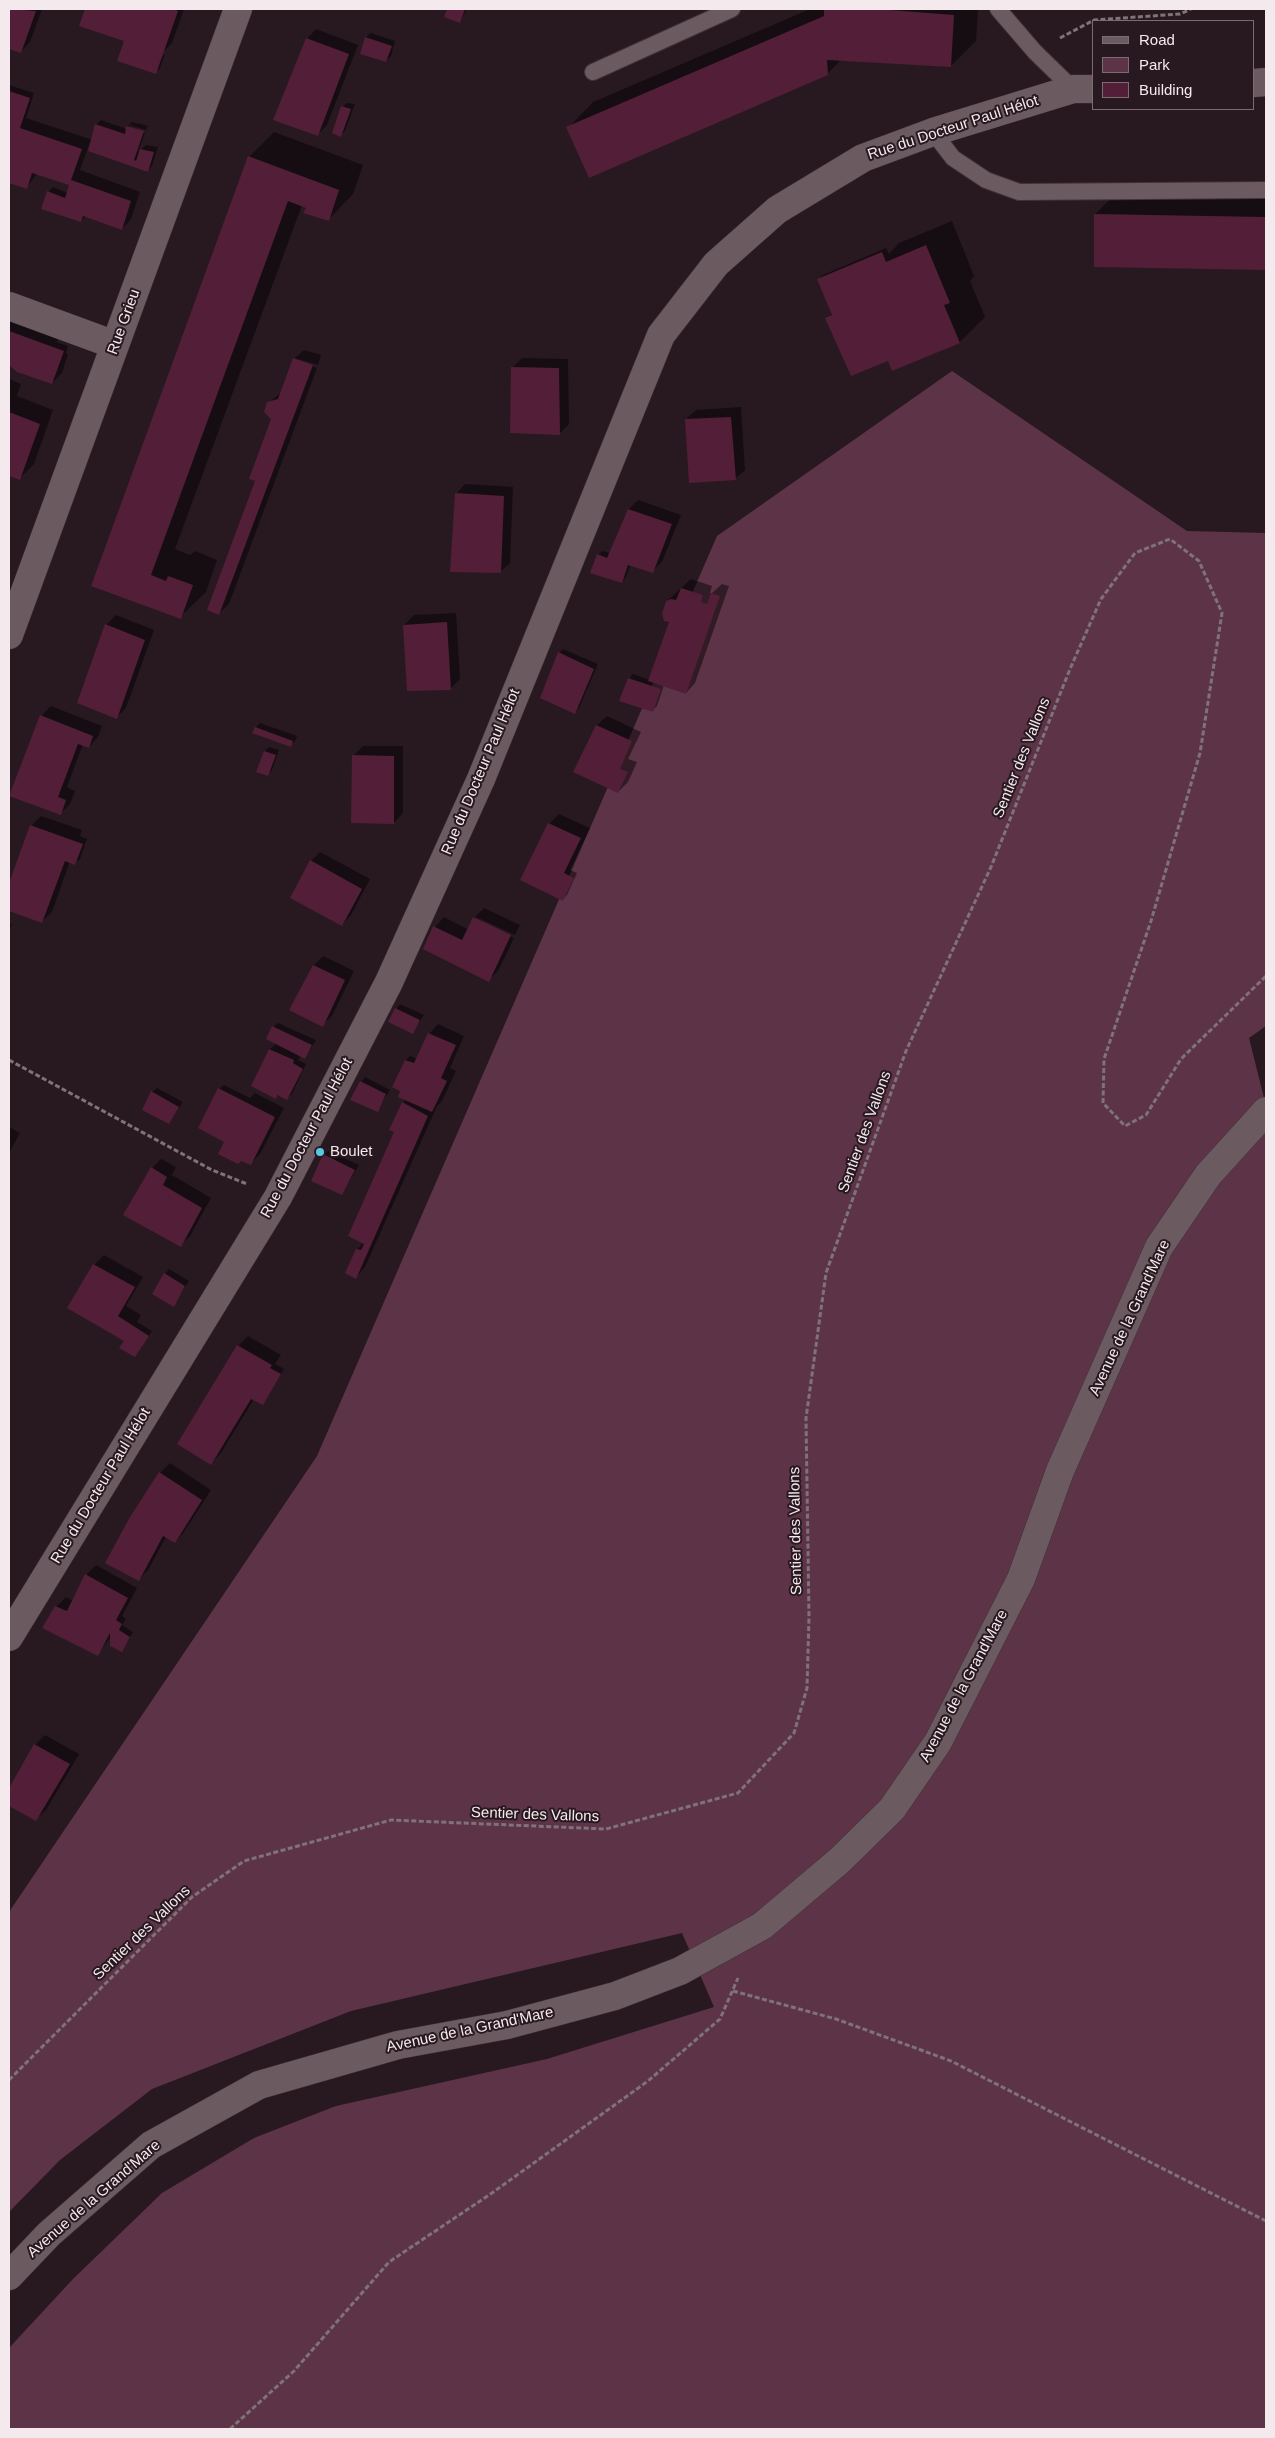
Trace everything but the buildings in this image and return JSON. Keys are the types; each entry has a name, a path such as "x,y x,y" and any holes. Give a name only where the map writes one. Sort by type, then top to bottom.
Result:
{"street":[{"name":"Rue Grieu","path":"9,635 238,9"},
{"name":"Rue du Docteur Paul Hélot","path":"9,1637 278,1197 389,982 481,779 661,335 716,264 777,210 863,158 933,132 1083,89"},
{"path":"9,306 115,345"},
{"name":"Avenue de la Grand'Mare","path":"9,2276 49,2234 151,2145 259,2085 398,2044 507,2025 615,1996 680,1971 762,1926 839,1861 892,1809 938,1742 1021,1578 1060,1471 1160,1248 1208,1175 1266,1112"}],"lane":[{"path":"593,72 732,9"},
{"path":"998,9 1035,52 1083,89"},
{"path":"933,132 953,158 961,164 986,180 1019,192 1266,190"}],"path":[{"path":"1094,20 1180,14 1191,9"},
{"path":"1035,52 1092,21"},
{"name":"Sentier des Vallons","path":"9,2080 192,1897 244,1861 391,1820 606,1828 738,1793 794,1732 807,1688 809,1617 806,1418 826,1273 906,1051 991,867 1070,669 1101,599 1135,553 1170,539 1199,561 1222,613 1200,753 1151,921 1104,1060 1102,1102 1125,1126 1146,1115 1181,1059 1266,976"},
{"path":"9,1060 212,1170 278,1197"},
{"path":"230,2429 294,2371 389,2262 492,2193 648,2081 720,2019 740,1975"},
{"path":"732,1991 836,2019 951,2061 1266,2221"}],"green space":[{"path":"952,371 1187,531 1266,533 1266,1026 1249,1038 1266,1106 1266,2429 9,2429 9,2348 73,2279 162,2193 254,2138 336,2106 547,2059 714,2007 682,1933 351,2011 152,2089 60,2160 9,2212 9,1912 317,1456 717,536"}],"place":[{"name":"Boulet","path":"320,1152"}]}
